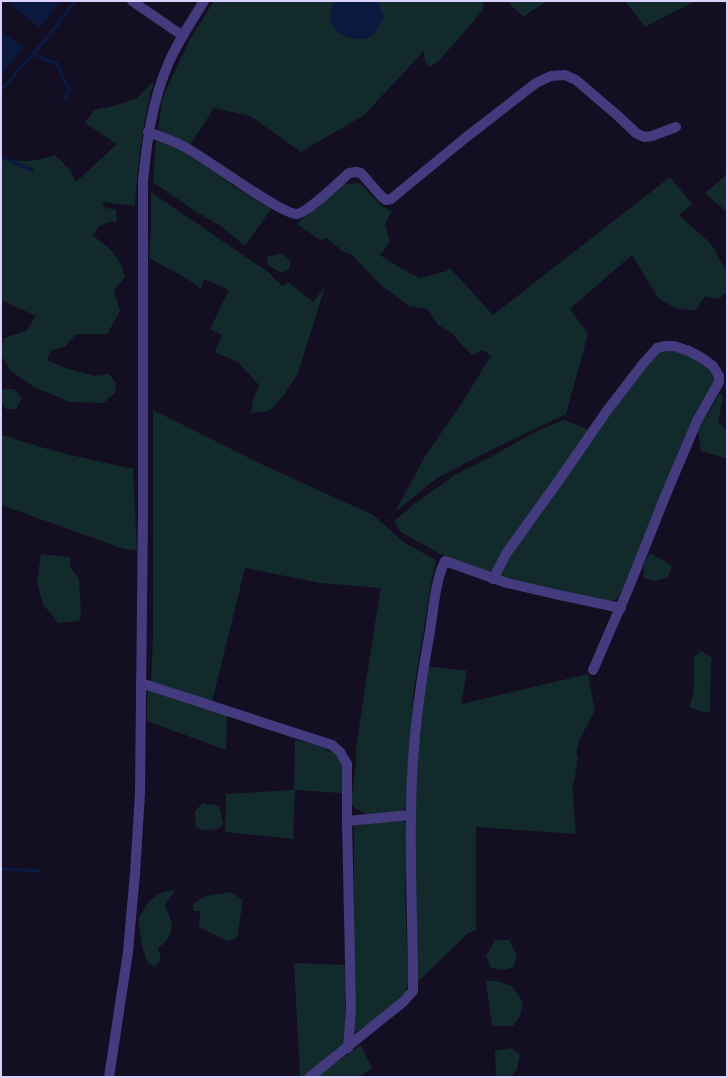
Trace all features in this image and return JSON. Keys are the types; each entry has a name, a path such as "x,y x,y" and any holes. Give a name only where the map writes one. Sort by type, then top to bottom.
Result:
{"street":[{"path":"132,1 183,36"},
{"path":"109,1077 128,952 133,902 140,793 144,514 143,181 148,132 160,85 169,61 204,1"},
{"path":"148,132 189,149 248,188 289,212 297,214 307,210 349,173 361,173 381,196 386,200 391,199 464,139 536,83 551,76 566,75 576,80 617,115 636,134 652,136 676,127"},
{"path":"493,579 506,554 606,412 657,348 674,346 689,351 713,366 719,376 719,382 697,422 666,494 621,608 593,670"},
{"path":"310,1077 348,1048 403,1002 413,991 411,815 416,721 419,691 442,567 446,561 493,579 621,608"},
{"path":"141,683 332,745 340,752 347,764 351,1010 348,1048"},
{"path":"347,821 411,815"}],"green space":[{"path":"214,1 483,1 483,10 439,61 430,67 425,62 424,51 364,115 301,152 250,116 214,108 190,145 158,129 162,100 166,90 190,39"},
{"path":"507,1 547,1 523,17"},
{"path":"625,1 695,1 645,27"},
{"path":"154,81 146,112 141,143 135,206 102,202 105,208 116,209 116,223 112,221 99,226 93,236 114,253 123,270 125,277 114,290 120,311 107,334 76,334 65,347 51,350 47,360 66,368 94,376 109,374 116,383 115,393 103,403 70,402 34,387 11,371 1,355 4,338 26,331 36,316 1,300 1,157 28,161 55,155 71,171 76,182 117,144 85,123 94,110 114,106 137,98"},
{"path":"156,140 191,154 232,185 271,209 245,246 221,226 195,211 153,182"},
{"path":"727,174 727,212 705,193"},
{"path":"670,177 692,204 679,215 711,244 727,272 727,291 719,299 705,296 696,310 677,309 658,298 632,255 570,309 588,334 566,414 437,478 395,512 424,458 461,404 491,356 483,350 472,355 453,334 438,325 428,309 409,306 382,286 351,254 343,252 327,238 320,240 297,224 344,184 360,183 382,206 392,211 385,224 390,242 380,255 420,278 447,271 450,268 493,315"},
{"path":"151,192 268,272 282,286 289,283 313,302 325,287 298,373 284,395 271,410 251,413 253,399 259,385 238,362 215,352 222,335 210,329 229,290 204,279 201,289 189,280 149,258 151,233"},
{"path":"281,253 291,261 289,269 281,273 268,265 267,257"},
{"path":"668,349 700,360 715,376 713,385 694,415 626,584 616,600 606,602 497,578 501,569 603,421 657,352"},
{"path":"3,389 14,389 22,398 16,409 6,409 1,403 1,394"},
{"path":"720,393 723,397 718,422 727,430 727,458 701,451 698,430"},
{"path":"153,410 261,464 373,515 405,543 436,560 413,695 408,803 402,812 381,815 367,814 361,812 351,803 356,763 356,748 381,588 320,583 245,568 212,702 151,681 153,638"},
{"path":"564,420 589,430 492,575 440,554 401,532 394,521 413,505 456,474 535,432"},
{"path":"1,434 49,449 133,469 137,550 124,549 1,505"},
{"path":"650,553 672,566 667,578 654,581 643,578 644,563"},
{"path":"41,554 70,557 70,567 79,579 81,615 79,621 58,623 43,604 37,582"},
{"path":"701,651 714,659 711,661 710,713 699,711 690,707 694,690 694,657"},
{"path":"427,666 467,671 461,704 588,674 595,711 579,740 576,755 578,755 574,783 572,783 576,834 476,827 476,930 468,933 420,980 416,979 413,829 417,747"},
{"path":"153,690 227,715 226,750 147,721 148,691"},
{"path":"295,740 324,748 337,756 341,761 343,768 342,793 295,790 293,839 225,832 226,794 294,790"},
{"path":"203,803 219,806 223,823 219,829 203,830 196,827 195,811"},
{"path":"402,821 407,823 405,889 408,983 405,996 375,1020 353,1034 354,826 379,822"},
{"path":"175,890 165,905 170,918 172,928 171,933 164,943 158,948 161,960 155,966 148,963 143,950 138,920 145,907 155,896"},
{"path":"231,892 243,900 237,938 227,941 199,927 200,911 194,911 193,904 206,896"},
{"path":"495,940 509,940 517,955 514,967 503,970 491,968 486,956"},
{"path":"294,963 346,965 345,1043 337,1054 304,1077 300,1077"},
{"path":"486,981 497,981 512,986 523,1002 520,1016 513,1026 492,1026"},
{"path":"361,1045 372,1068 359,1077 316,1077 318,1075"},
{"path":"512,1048 520,1055 517,1070 510,1077 496,1077 495,1051"}],"water":[{"path":"7,1 60,1 40,28"},
{"path":"333,1 378,1 384,17 377,30 371,36 363,39 353,39 339,33 330,22"},
{"path":"1,31 23,47 1,76"}],"waterway":[{"path":"1,90 47,38 75,1"},
{"path":"34,53 45,60 57,63 63,79 70,90 64,100"},
{"path":"1,157 32,170"},
{"path":"1,869 40,871"}]}
